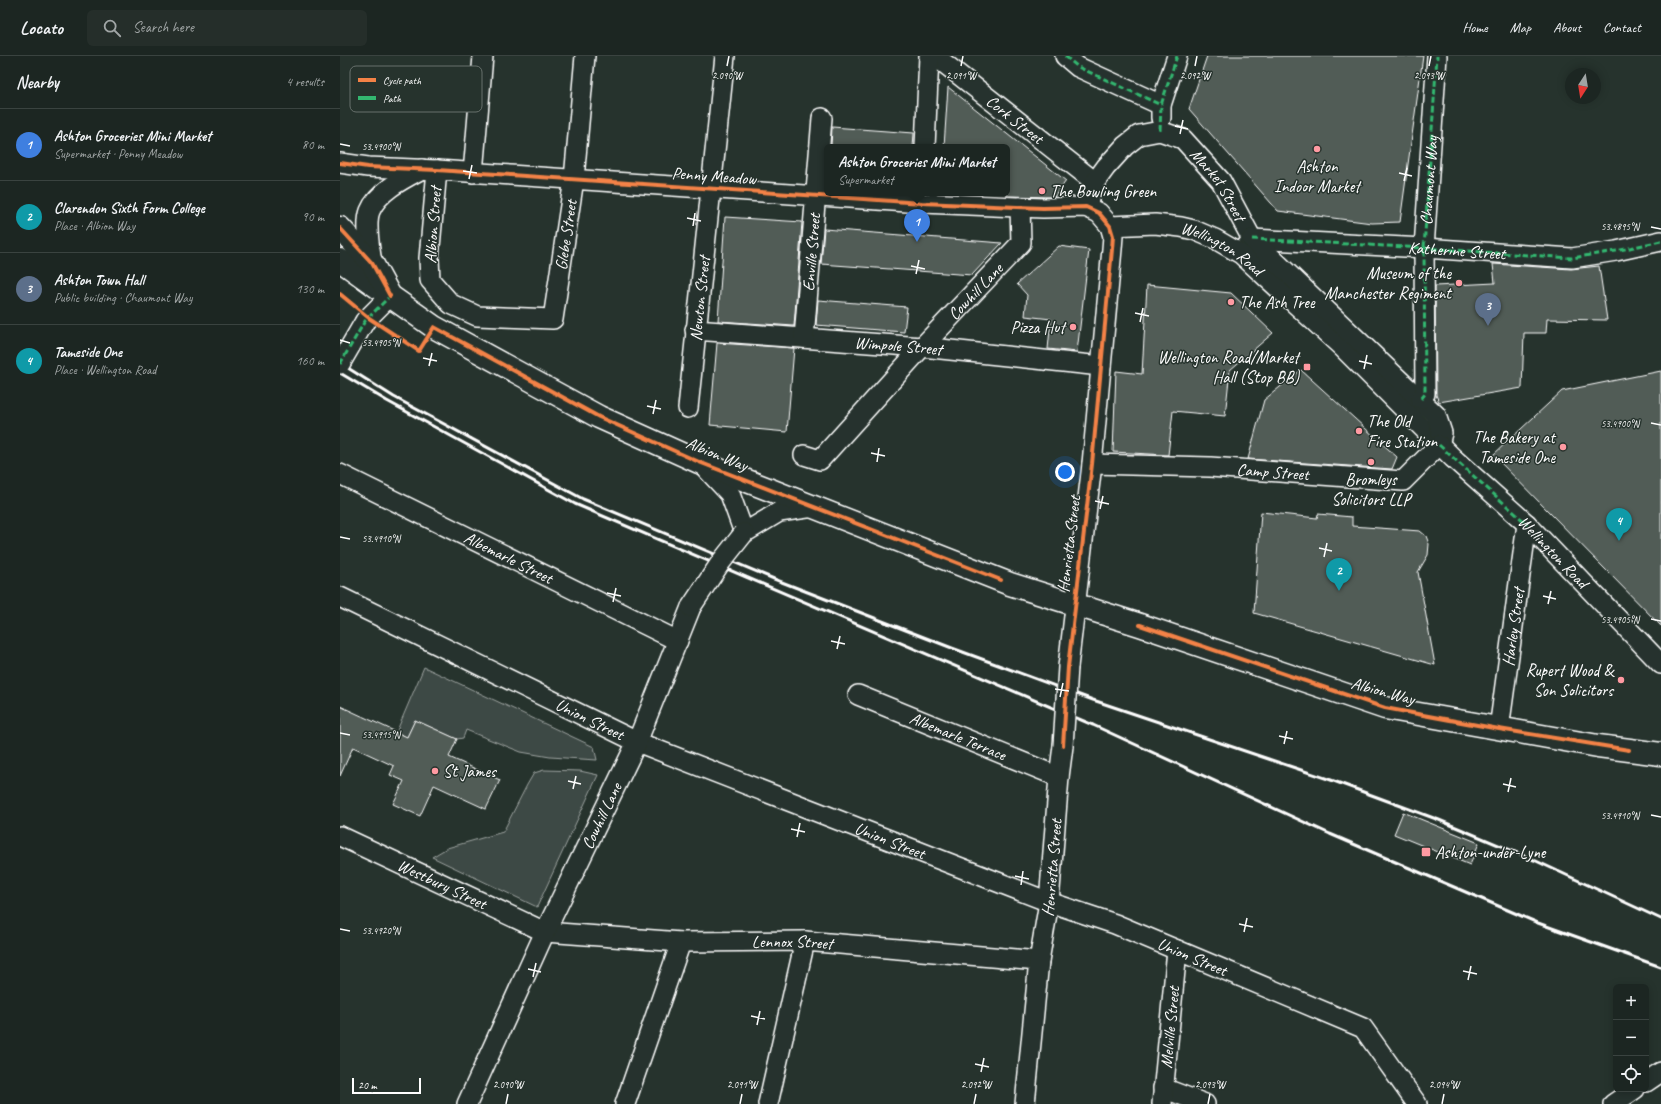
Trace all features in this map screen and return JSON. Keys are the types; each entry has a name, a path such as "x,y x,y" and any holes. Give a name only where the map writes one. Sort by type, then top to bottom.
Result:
{"main road":[{"name":"Albion Way","path":"340,228 372,263 390,296 434,327 592,413 699,462 1010,584 1075,603 1385,708 1598,746 1661,754"},
{"path":"340,260 390,296"}],"street":[{"path":"482,68 483,56"},
{"name":"Glebe Street","path":"553,319 574,179 585,56"},
{"name":"Newton Street","path":"688,408 724,56"},
{"path":"925,144 929,56"},
{"name":"Cork Street","path":"934,56 1095,182"},
{"path":"1065,56 1078,68 1161,105"},
{"path":"1160,131 1161,105 1177,56"},
{"name":"Chaumont Way","path":"1421,399 1425,394 1424,248 1437,56"},
{"path":"473,172 478,112"},
{"name":"Enville Street","path":"804,338 822,118"},
{"name":"Market Street","path":"1086,207 1095,182 1125,146 1139,135 1160,131 1183,139 1221,181 1246,247"},
{"name":"Penny Meadow","path":"340,164 824,195"},
{"path":"372,263 368,220 370,210 386,191 400,181 430,169"},
{"name":"Albion Street","path":"430,169 428,258 430,280 451,304 477,316 553,319"},
{"name":"Penny Meadow","path":"851,196 922,198 1020,207 1086,207"},
{"name":"Cowhill Lane","path":"804,455 820,460 922,347 1021,243 1020,207"},
{"path":"1086,207 1099,213 1110,226"},
{"name":"Wellington Road","path":"1110,226 1155,224 1181,227 1194,230 1215,239 1246,247 1421,399 1436,415 1442,433 1439,444"},
{"name":"Henrietta Street","path":"1025,1104 1039,961 1049,902 1059,777 1063,746 1068,667 1092,464 1113,236 1110,226"},
{"name":"Katherine Street","path":"1246,247 1424,248 1572,258 1616,251 1661,241"},
{"name":"Wellington Road","path":"1246,247 1343,348 1409,412 1439,444 1527,524 1661,664"},
{"path":"340,364 365,321 390,296"},
{"name":"Wimpole Street","path":"695,330 922,347 1101,366"},
{"name":"Camp Street","path":"1092,464 1210,467 1403,481 1439,444"},
{"path":"699,462 730,494 744,534"},
{"name":"Albemarle Street","path":"340,474 678,641"},
{"name":"Cowhill Lane","path":"466,1104 545,932 637,742 691,607 721,562 744,534 779,512 814,507"},
{"name":"Harley Street","path":"1499,729 1527,524"},
{"name":"Union Street","path":"340,597 637,742 1049,902 1115,924 1363,1028 1417,1104"},
{"name":"Albemarle Terrace","path":"858,695 1059,777"},
{"name":"Westbury Street","path":"340,836 545,932"},
{"name":"Lennox Street","path":"545,932 681,942 805,941 1039,961"},
{"path":"768,1104 805,941"},
{"path":"626,1104 681,942"},
{"name":"Melville Street","path":"1162,1096 1177,950"},
{"path":"1649,1080 1661,1072"},
{"path":"1613,1104 1631,1092"},
{"path":"1162,1096 1205,1104"}],"shaded area":[{"path":"424,667 594,747 597,760 550,757 521,752 466,730 463,738 457,739 415,720 407,737 396,733"},
{"path":"544,770 580,771 598,775 537,907 432,857 447,848 503,832 534,773"}],"building":[{"name":"Ashton Indoor Market","path":"1207,56 1423,56 1400,222 1372,223 1278,211 1189,109"},
{"path":"948,87 1066,181 1054,197 1007,196 1010,196 1010,144 944,144"},
{"path":"832,127 914,133 913,144 831,144"},
{"path":"725,217 802,222 794,326 718,321"},
{"path":"824,229 1002,243 972,275 821,264"},
{"path":"1059,246 1089,250 1077,352 1048,349 1051,319 1025,316 1027,295 1017,284"},
{"path":"1493,264 1571,269 1599,266 1607,320 1547,319 1546,333 1524,333 1522,388 1439,402 1436,395 1435,286 1495,283"},
{"path":"1147,285 1231,293 1273,333 1230,370 1225,416 1173,411 1168,455 1113,452 1116,371 1142,374"},
{"path":"818,300 907,307 904,332 816,325"},
{"path":"717,343 794,348 787,432 710,425"},
{"path":"1301,370 1397,457 1392,469 1248,459 1264,400"},
{"path":"1661,371 1661,626 1493,455 1562,391"},
{"path":"1261,512 1317,518 1318,514 1352,517 1352,526 1420,531 1426,536 1429,544 1428,555 1418,572 1435,665 1254,613"},
{"name":"St James","path":"340,706 407,737 415,720 457,739 449,757 500,780 486,809 434,785 420,816 393,804 404,781 390,775 394,766 353,747 340,776"},
{"path":"1403,812 1479,843 1470,865 1394,834"}],"railway":[{"path":"340,363 394,397 583,499 774,579 952,648 1093,700 1331,780 1439,820 1534,860 1661,919"},
{"path":"340,373 387,401 575,504 1093,725 1330,834 1538,923 1661,967"}],"marked path":[{"path":"1065,56 1078,67 1161,105"},
{"path":"1160,131 1161,105 1177,56"},
{"path":"1421,399 1425,394 1424,248 1437,56"},
{"path":"1252,239 1424,248 1572,258 1616,251 1661,241"},
{"path":"340,364 365,321 390,296"},
{"path":"1439,445 1527,524"}],"cycle path":[{"path":"340,163 368,167 437,170 922,203 1043,208 1086,207 1099,213 1110,226 1113,236 1092,464 1068,667 1063,746"},
{"path":"340,228 372,263 390,296"},
{"path":"340,294 369,318 419,351 434,327 599,417 699,462 1001,580"},
{"path":"1140,625 1385,708 1499,729 1629,750"}],"place":[{"name":"Ashton Indoor Market","path":"1317,149"},
{"name":"The Bowling Green","path":"1042,191"},
{"name":"Ashton Groceries Mini Market","path":"917,242"},
{"name":"Museum of the Manchester Regiment","path":"1459,283"},
{"name":"The Ash Tree","path":"1231,302"},
{"name":"Ashton Town Hall","path":"1488,326"},
{"name":"Pizza Hut","path":"1073,327"},
{"name":"Wellington Road/Market Hall (Stop BB)","path":"1307,367"},
{"name":"The Old Fire Station","path":"1359,431"},
{"name":"The Bakery at Tameside One","path":"1563,447"},
{"name":"Bromleys Solicitors LLP","path":"1371,462"},
{"name":"Tameside One","path":"1619,541"},
{"name":"Clarendon Sixth Form College","path":"1339,591"},
{"name":"Rupert Wood & Son Solicitors","path":"1621,680"},
{"name":"St James","path":"435,771"},
{"name":"Ashton-under-Lyne","path":"1426,852"}]}
